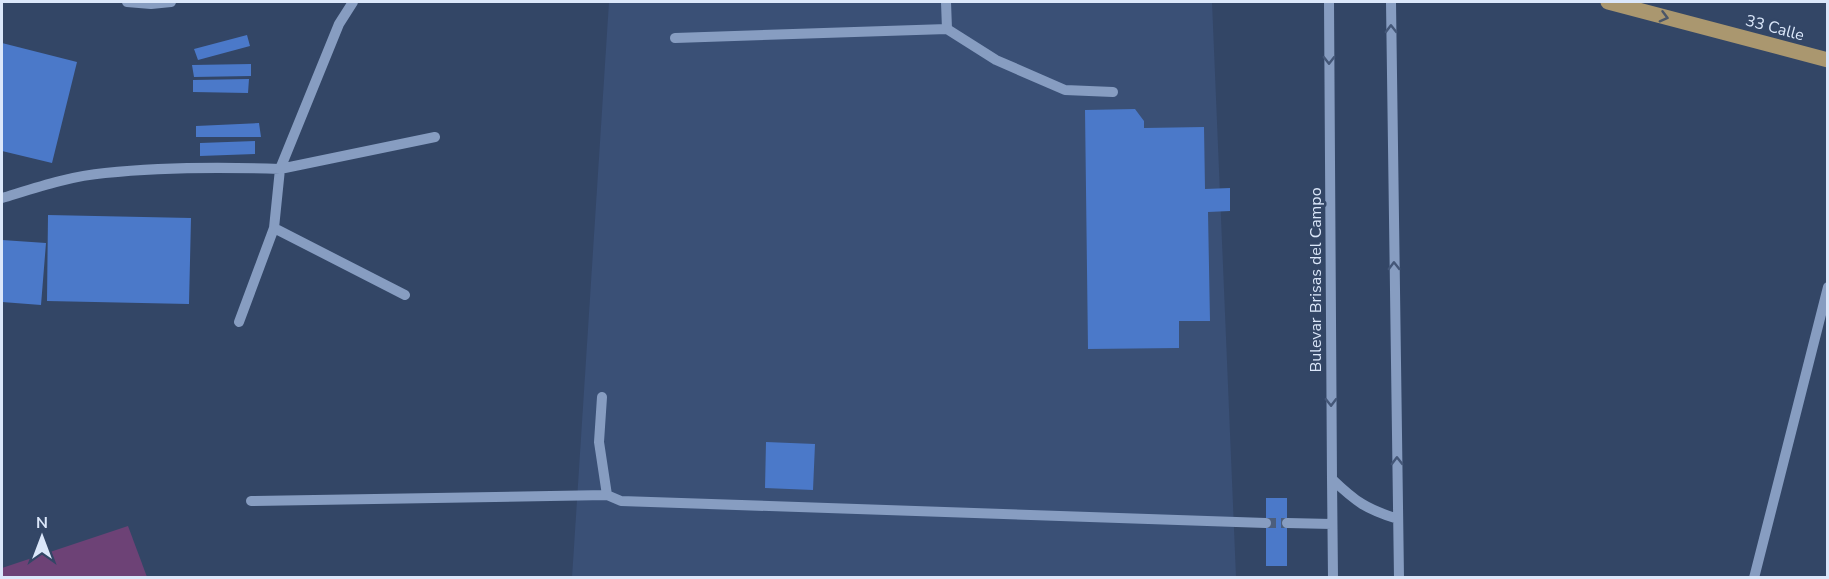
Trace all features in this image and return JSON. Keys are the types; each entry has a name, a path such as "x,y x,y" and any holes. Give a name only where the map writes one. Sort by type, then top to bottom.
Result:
{"main road":[{"name":"33 Calle","path":"1608,2 1827,60"}],"street":[{"path":"126,2 171,2"},
{"path":"239,322 274,228 280,169 339,24 353,2"},
{"path":"946,2 947,29"},
{"name":"Bulevar Brisas del Campo","path":"1329,2 1333,578"},
{"path":"1391,2 1399,578"},
{"path":"675,38 947,29 996,60 1065,90 1113,92"},
{"path":"2,198 40,186 103,173 222,166 280,169 435,137"},
{"path":"274,228 405,295"},
{"path":"1754,578 1827,287"},
{"path":"602,397 598,442 607,495"},
{"path":"1332,479 1355,501 1376,512 1398,519"},
{"path":"251,501 607,495 621,501 1266,522"},
{"path":"1287,523 1332,524"}],"shaded area":[{"path":"609,2 1212,2 1236,577 572,578"},
{"path":"128,526 147,577 2,577 2,568"}],"building":[{"path":"247,35 250,46 198,60 194,49"},
{"path":"2,43 77,62 52,163 2,151"},
{"path":"251,64 251,76 194,77 192,65"},
{"path":"249,79 248,93 193,92 193,80"},
{"path":"1135,109 1144,121 1144,128 1204,127 1205,189 1230,188 1230,211 1208,212 1210,321 1179,321 1179,348 1088,349 1085,110"},
{"path":"259,123 261,137 196,137 196,126"},
{"path":"255,141 255,154 200,156 200,143"},
{"path":"48,215 191,218 189,304 47,301"},
{"path":"2,240 46,243 41,305 2,302"},
{"path":"766,442 815,444 813,490 765,488"},
{"path":"1266,498 1287,498 1287,566 1266,566"}],"tunnel":[{"path":"1266,523 1287,523"}]}
